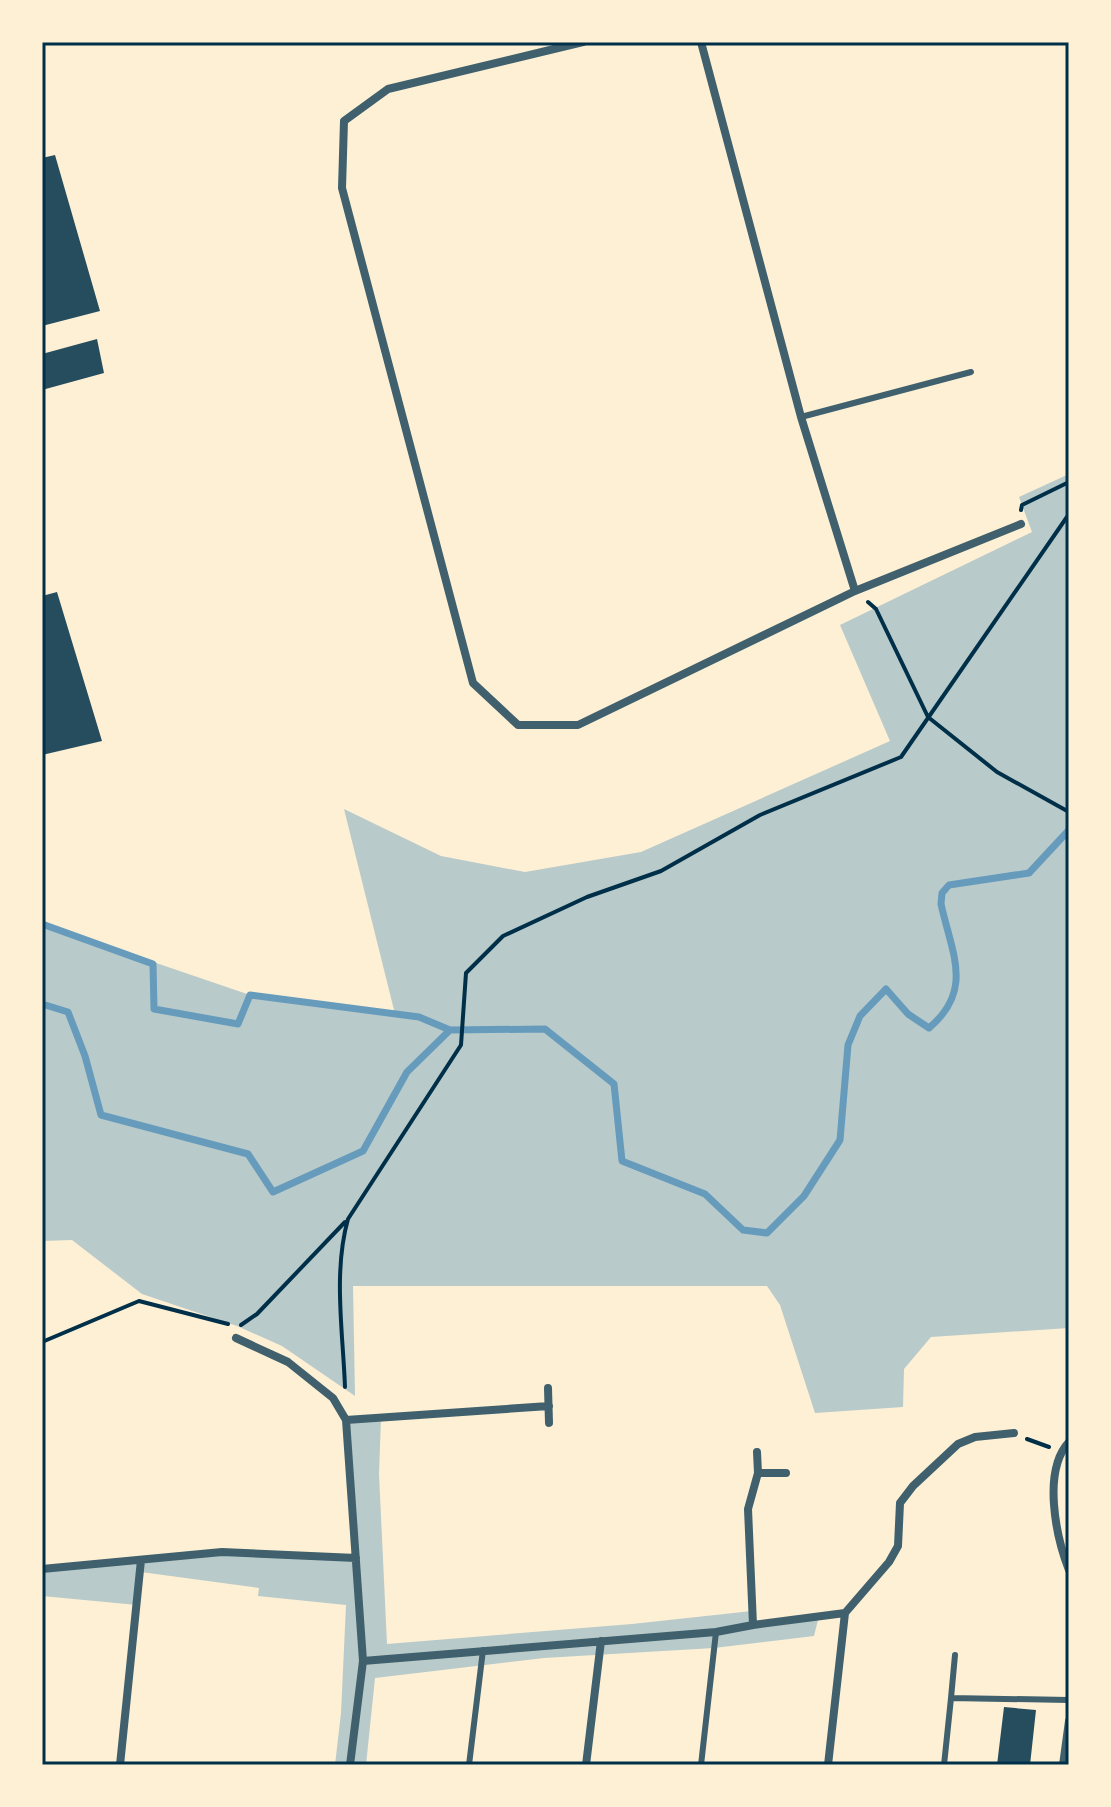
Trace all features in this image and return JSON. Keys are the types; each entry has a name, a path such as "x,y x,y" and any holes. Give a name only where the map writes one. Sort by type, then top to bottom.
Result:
{"street":[{"path":"583,42 388,89 344,121 342,188 473,683 518,725 578,725 855,591 1021,524"},
{"path":"701,42 801,417 855,591"},
{"path":"236,1338 288,1362 333,1398 346,1420 363,1661 350,1765"},
{"path":"548,1388 549,1423"},
{"path":"346,1420 549,1406"},
{"path":"828,1765 845,1613 889,1562 898,1546 900,1503 913,1486 958,1444 975,1437 1014,1433"},
{"path":"1069,1442 1060,1452 1054,1480 1055,1515 1061,1550 1069,1570"},
{"path":"753,1625 748,1509 758,1473 757,1452"},
{"path":"758,1473 786,1473"},
{"path":"42,1569 222,1552 356,1558"},
{"path":"120,1765 141,1560"},
{"path":"363,1661 716,1632 845,1613"},
{"path":"586,1765 601,1641"},
{"path":"1063,1765 1069,1721"}],"lane":[{"path":"801,417 971,372"},
{"path":"701,1765 716,1632"},
{"path":"469,1765 483,1650"},
{"path":"944,1765 955,1655"},
{"path":"951,1698 1069,1700"}],"path":[{"path":"1021,524 1022,505 1069,482"},
{"path":"42,1342 139,1301 227,1324 243,1324 257,1314 348,1219 461,1045 466,973 503,936 587,897 661,871 760,815 901,757 1069,514"},
{"path":"855,591 876,609 928,717 997,772 1067,811"},
{"path":"345,1389 341,1264 342,1240 348,1219"},
{"path":"1014,1433 1060,1452"}],"shaded area":[{"path":"1069,474 1069,1328 931,1337 904,1369 903,1407 815,1413 780,1305 767,1286 353,1286 355,1396 282,1346 237,1326 142,1294 72,1240 42,1241 42,924 250,995 395,1014 344,809 441,856 525,872 641,852 890,741 840,625 1032,532 1019,497"},
{"path":"381,1418 379,1474 387,1644 752,1611 753,1624 819,1616 814,1636 714,1648 544,1658 375,1678 366,1765 335,1765 341,1713 346,1605 258,1596 259,1588 141,1572 137,1605 42,1596 42,1569 222,1552 356,1558 346,1420"}],"building":[{"path":"55,155 100,311 42,326 42,158"},
{"path":"97,339 104,373 42,390 42,354"},
{"path":"57,592 102,741 42,755 42,596"},
{"path":"1004,1707 1036,1710 1030,1765 997,1765"}],"waterway":[{"path":"42,924 153,964 154,1009 238,1024 250,995 419,1017 450,1030 545,1029 614,1084 622,1161 705,1194 743,1230 767,1233 804,1196 840,1140 848,1045 860,1016 886,989 908,1014 929,1028 951,1000 956,970 941,904 942,893 949,885 1029,873 1069,830"},
{"path":"42,1004 68,1012 85,1056 101,1115 248,1154 273,1192 363,1151 407,1072 450,1030"}]}
